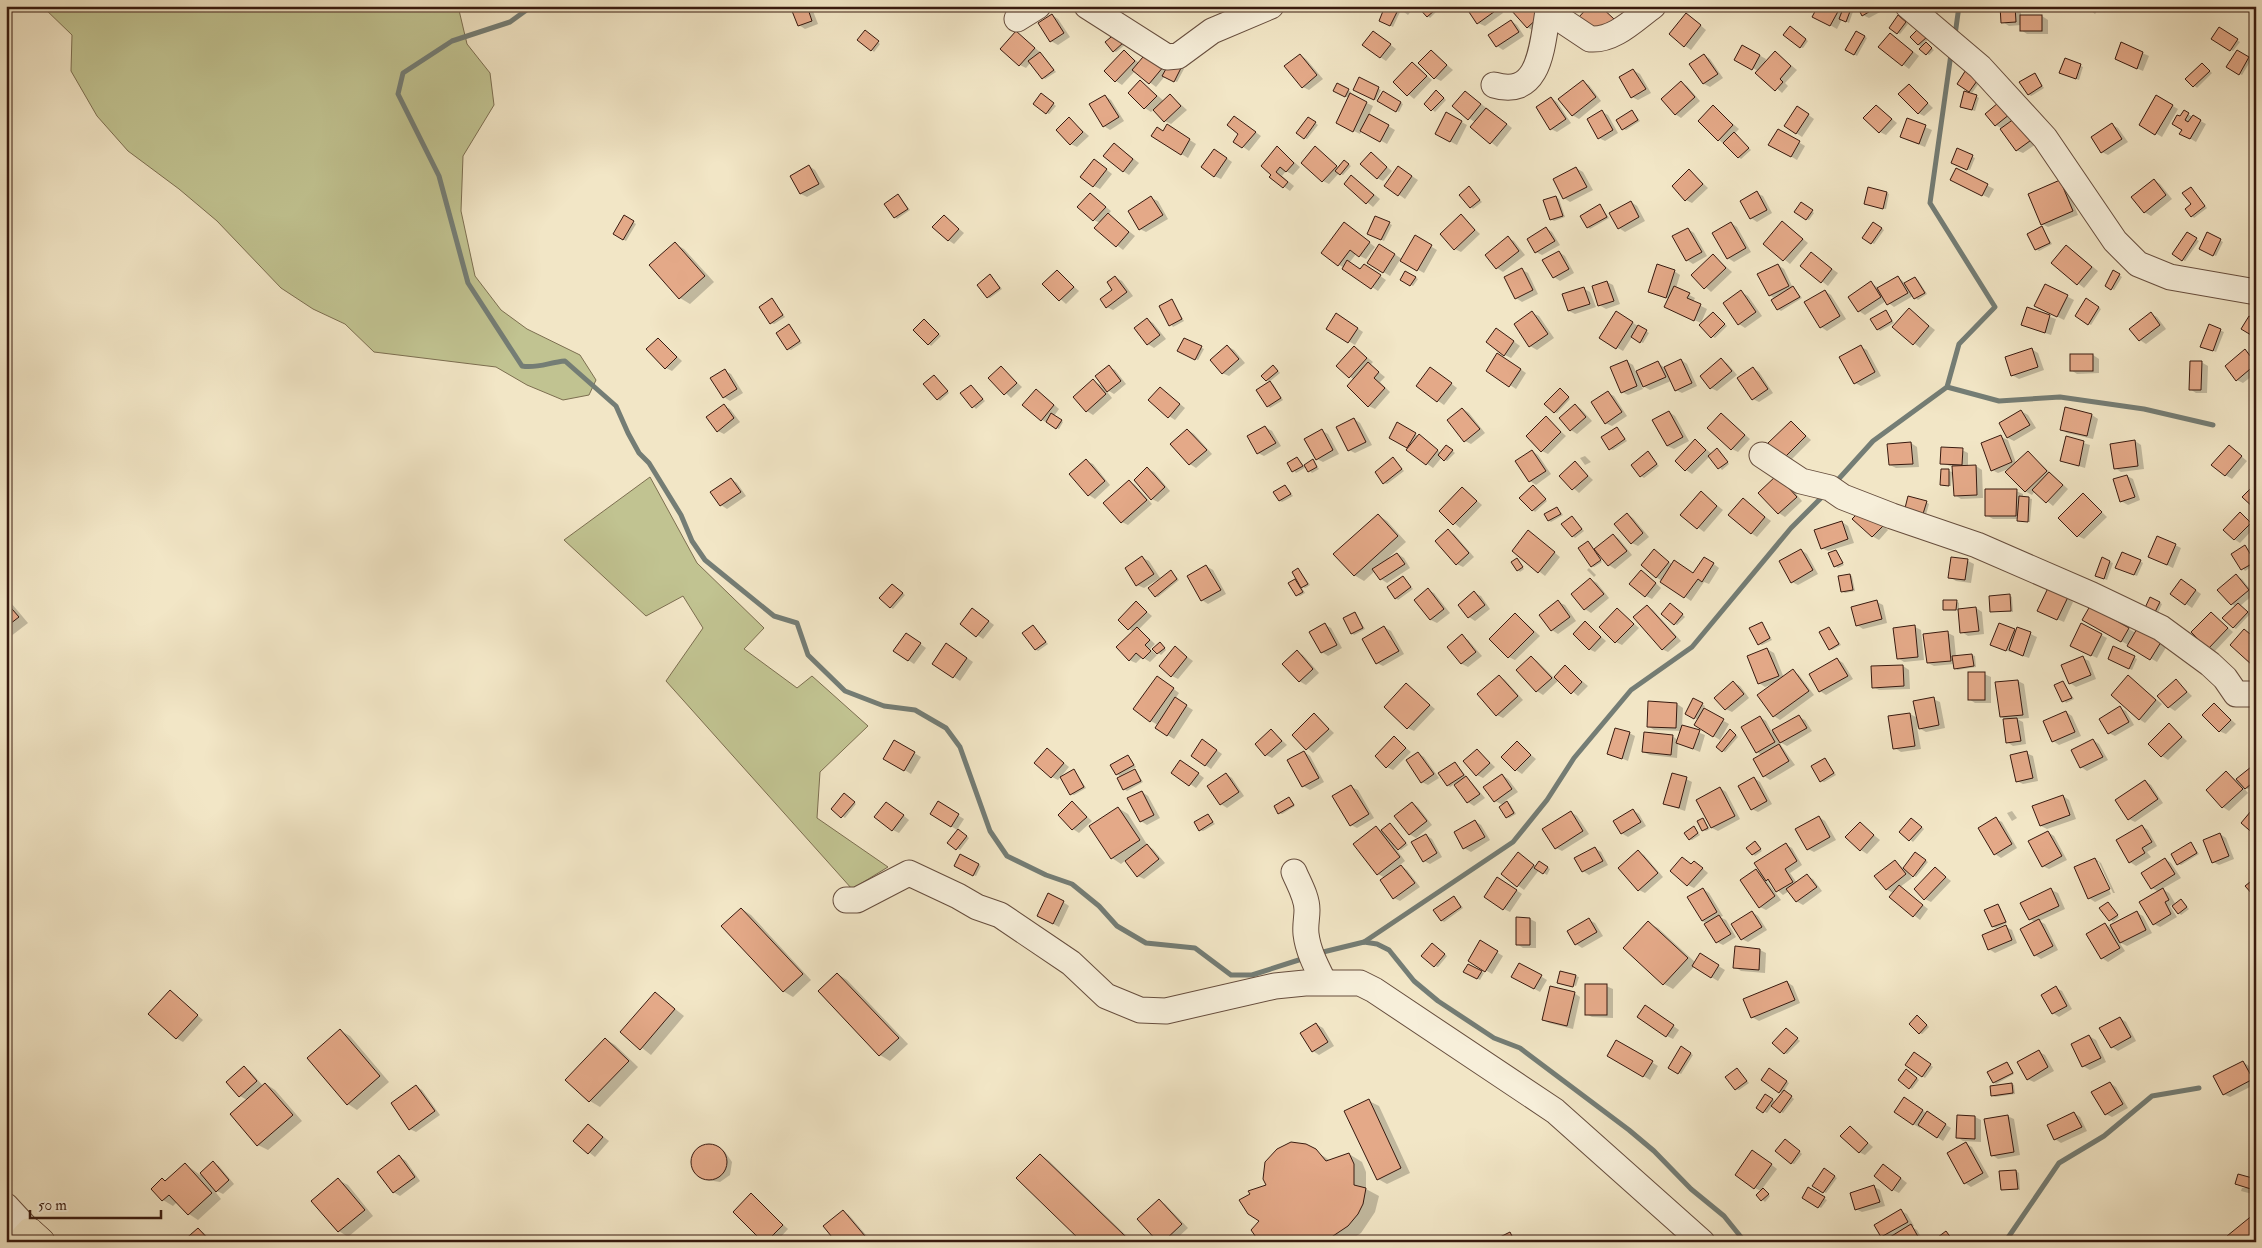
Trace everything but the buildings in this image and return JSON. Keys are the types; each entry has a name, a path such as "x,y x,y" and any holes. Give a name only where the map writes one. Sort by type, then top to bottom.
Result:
{"street":[{"path":"1087,6 1167,57 1178,56 1212,31 1271,6"},
{"path":"1494,85 1508,89 1515,87 1522,84 1535,71 1541,54 1548,9 1590,39 1598,40 1610,36 1653,6"},
{"path":"1908,6 1980,67 2045,138 2115,241 2138,264 2170,278 2256,292"},
{"path":"1762,455 1801,481 1830,488 1843,497 1892,516 1977,545 2092,595 2161,628 2210,664 2225,678 2236,694 2256,694"},
{"path":"1294,872 1307,908 1306,932 1313,961 1324,982"},
{"path":"846,900 858,900 909,873 977,907 1000,915 1070,963 1106,996 1140,1010 1166,1011 1275,986 1324,982 1360,984 1374,990 1527,1090 1555,1111 1695,1240"},
{"path":"6,1206 31,1238"}],"green space":[{"path":"42,6 458,6 467,44 490,73 494,105 463,156 461,211 475,276 501,310 527,329 580,355 596,380 589,395 563,400 527,385 496,367 374,352 345,324 313,309 281,288 217,221 179,189 128,151 97,116 71,71 72,35"},
{"path":"650,477 697,563 764,628 744,649 797,688 812,676 868,726 820,772 817,818 888,867 852,889 666,681 703,628 683,596 646,616 564,540"}],"waterway":[{"path":"532,6 510,22 452,41 403,73 398,94 439,176 468,283 522,366 533,367 565,361 616,406 639,453 649,463 681,515 692,541 705,560 774,616 797,623 808,655 845,691 884,706 915,710 946,728 960,747 990,831 1007,856 1046,875 1072,884 1099,906 1117,926 1146,943 1195,948 1231,975 1252,975 1305,958"},
{"path":"1955,35 1959,6"},
{"path":"1835,483 1873,441 1947,387 1959,344 1995,307 1930,203 1951,54"},
{"path":"1947,387 1999,401 2060,397 2144,409 2213,425"},
{"path":"1364,942 1513,842 1547,800 1574,758 1631,690 1692,647 1791,528 1825,494"},
{"path":"1319,953 1364,942 1377,944 1389,950 1414,981 1438,1001 1494,1038 1520,1048 1629,1130 1654,1151 1691,1189 1724,1216 1745,1242"},
{"path":"2005,1242 2059,1163 2104,1136 2152,1096 2199,1088"}]}
